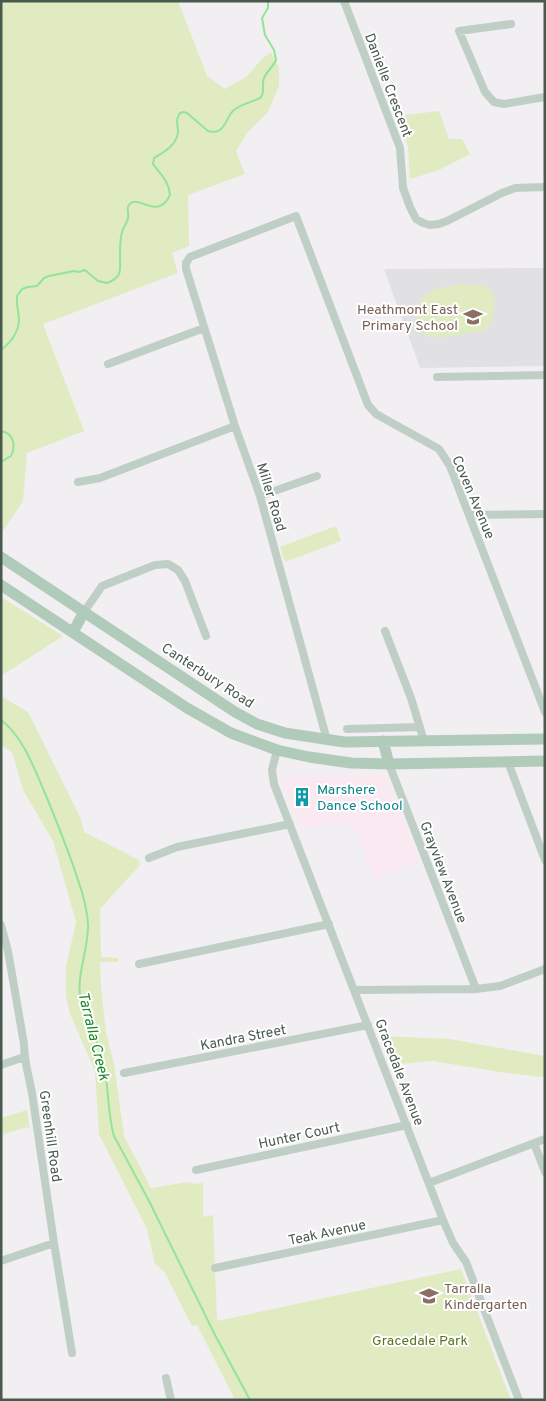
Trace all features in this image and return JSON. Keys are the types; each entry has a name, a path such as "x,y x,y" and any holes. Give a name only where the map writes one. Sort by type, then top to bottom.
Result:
{"main road":[{"name":"Canterbury Road","path":"1,557 235,712 257,724 285,733 344,742 545,739"},
{"path":"1,585 187,708 231,733 277,750 331,761 389,764 545,761"},
{"path":"73,632 84,612"},
{"path":"508,762 509,740"},
{"path":"383,741 389,764"}],"street":[{"name":"Danielle Crescent","path":"344,1 400,148 403,188 416,219 430,225 439,224 447,222 502,192 515,188 545,187"},
{"path":"511,24 459,31 485,92 494,102 504,104 545,98"},
{"name":"Coven Avenue","path":"186,263 190,257 296,216 368,405 376,414 439,449 450,466 545,712"},
{"name":"Miller Road","path":"186,263 186,269 235,426 260,496 326,740"},
{"path":"108,364 204,328"},
{"path":"437,377 545,375"},
{"path":"78,482 100,478 235,426"},
{"path":"260,496 317,476"},
{"path":"470,515 545,514"},
{"path":"84,612 99,590 106,584 155,565 168,564 178,570 185,581 206,636"},
{"path":"385,631 411,698 424,741"},
{"path":"347,729 420,727"},
{"name":"Gracedale Avenue","path":"277,750 272,777 443,1220 453,1243 466,1262 519,1400"},
{"path":"508,762 545,860"},
{"name":"Grayview Avenue","path":"389,764 476,989"},
{"path":"149,858 177,847 290,824"},
{"name":"Greenhill Road","path":"1,924 24,1044 24,1057 28,1069 72,1353"},
{"path":"139,964 329,924"},
{"path":"355,990 476,989 500,986 545,969"},
{"name":"Kandra Street","path":"124,1073 368,1025"},
{"path":"1,1065 24,1057"},
{"name":"Hunter Court","path":"196,1170 406,1125"},
{"path":"430,1183 545,1139"},
{"path":"534,1143 545,1172"},
{"name":"Teak Avenue","path":"215,1268 443,1220"},
{"path":"1,1261 54,1243"},
{"path":"166,1378 171,1400"}],"shaded area":[{"name":"Heathmont East Primary School","path":"545,268 545,366 420,368 384,269"},
{"path":"385,775 420,862 374,879 353,824 299,827 281,778"}],"green space":[{"path":"1,1 178,1 207,76 225,89 246,77 271,52 279,68 279,86 268,112 247,133 236,151 245,174 188,195 189,246 172,253 178,273 43,324 84,431 27,453 23,501 1,534"},
{"path":"439,111 449,139 462,139 470,154 439,170 410,179 408,147 397,116"},
{"path":"463,284 486,287 493,294 493,318 486,330 432,337 421,330 418,309 424,297 437,289"},
{"path":"336,526 341,541 285,562 280,547"},
{"path":"1,597 63,636 1,676"},
{"name":"Gracedale Park","path":"1,696 28,712 81,819 84,832 139,860 140,865 100,909 101,957 118,958 118,962 100,962 106,1032 114,1064 124,1136 151,1188 188,1182 203,1183 203,1217 213,1215 217,1321 461,1269 511,1400 235,1400 197,1325 192,1326 164,1271 155,1264 147,1229 99,1134 95,1071 70,1014 66,996 66,967 76,922 53,841 23,790 12,752 1,745"},
{"path":"381,1036 449,1039 545,1056 545,1076 500,1072 432,1061 391,1065"},
{"path":"27,1110 30,1129 27,1127 1,1135 1,1118"}],"waterway":[{"path":"1,350 17,330 19,321 17,296 22,289 37,286 44,278 49,276 74,271 85,270 98,281 107,283 116,278 120,272 121,238 128,218 128,207 136,202 153,207 159,206 165,203 170,195 166,182 153,164 154,158 169,148 175,141 178,132 177,120 180,113 187,113 208,131 214,132 222,128 234,110 262,96 264,78 276,60 274,50 265,35 262,18 268,8 268,1"},
{"path":"1,431 9,434 13,440 11,456 1,462"},
{"name":"Tarralla Creek","path":"1,720 16,736 34,767 75,870 86,907 88,933 80,978 80,996 84,1013 103,1060 114,1136 250,1400"}],"place":[{"name":"Heathmont East Primary School","path":"473,317"},
{"name":"Marshere Dance School","path":"302,797"},
{"name":"Tarralla Kindergarten","path":"429,1296"}]}
